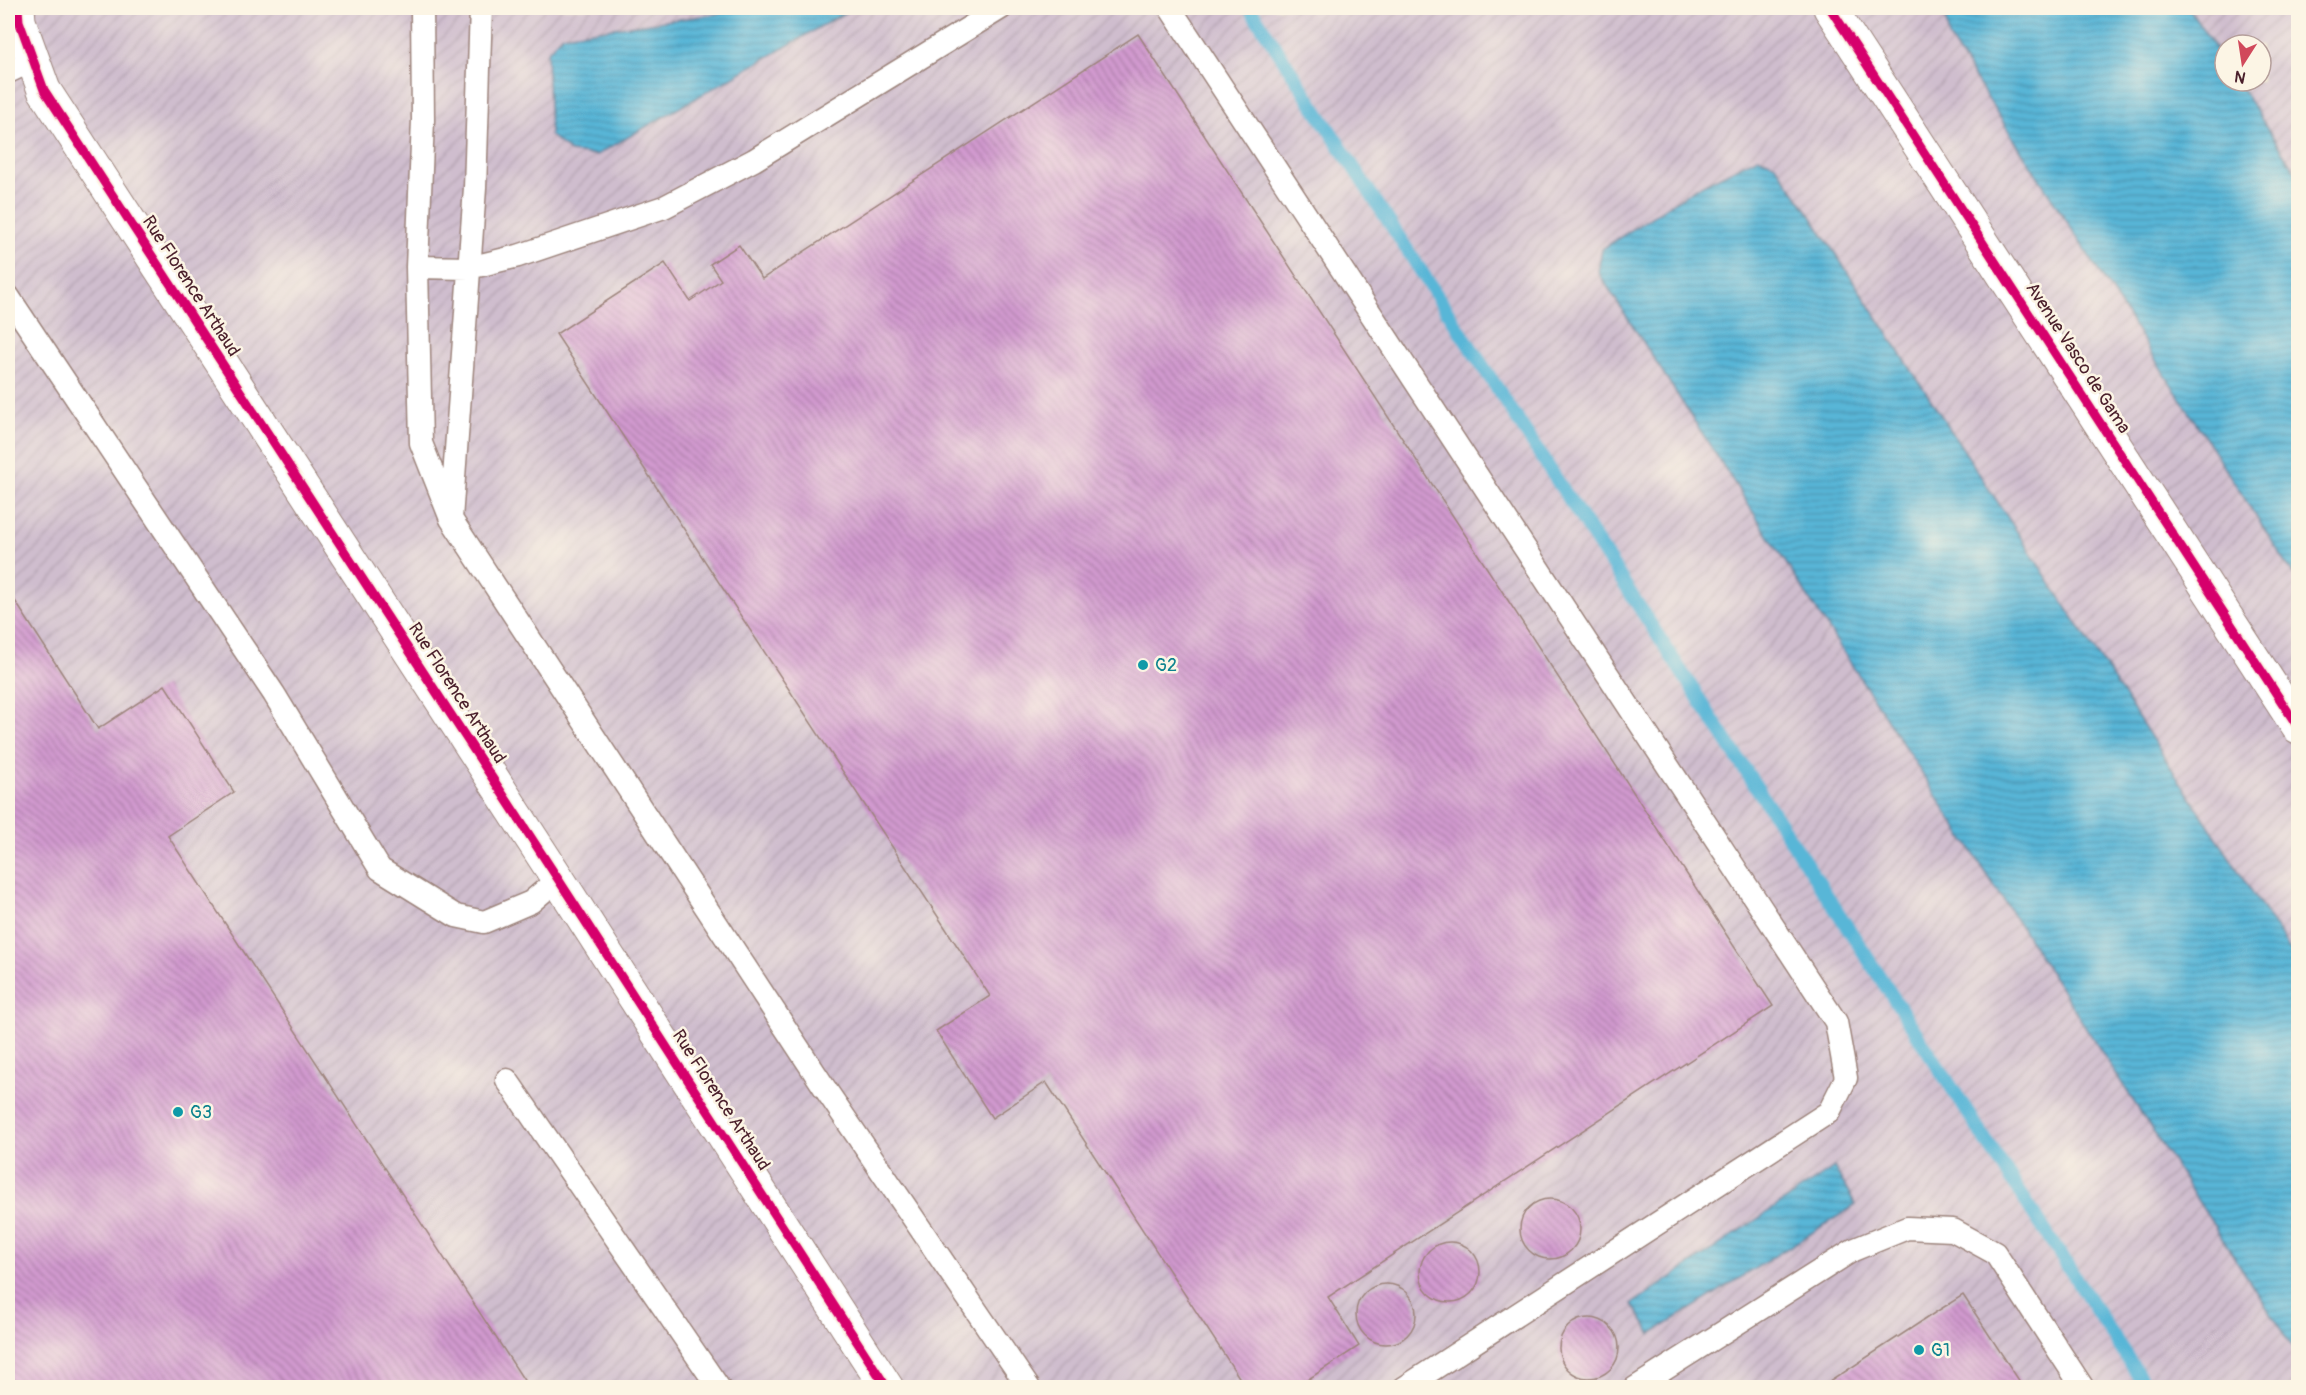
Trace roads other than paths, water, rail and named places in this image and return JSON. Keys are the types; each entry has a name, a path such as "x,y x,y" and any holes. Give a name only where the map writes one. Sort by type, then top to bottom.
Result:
{"street":[{"name":"Avenue Vasco de Gama","path":"1830,8 2298,727"},
{"name":"Rue Florence Arthaud","path":"15,19 20,66 44,90 887,1388"}],"lane":[{"path":"422,8 423,120 417,267 420,443 451,519 834,1103 1029,1388"},
{"path":"451,519 475,188 481,8"},
{"path":"417,267 469,268 518,256 664,207 754,160 1001,8"},
{"path":"1170,8 1836,1022 1846,1078 1829,1112 1404,1388"},
{"path":"8,296 274,694 380,869 456,916 484,922 531,903 558,879"},
{"path":"507,1080 720,1388"},
{"path":"1635,1388 1853,1250 1907,1228 1953,1230 1995,1253 2084,1388"}],"water":[{"path":"760,8 853,8 597,155 570,152 550,135 547,52 563,35"},
{"path":"1949,8 2189,8 2213,45 2213,93 2245,93 2298,176 2298,582 1949,38 1945,14"},
{"path":"1758,157 1775,164 1809,213 2298,962 2298,1356 1598,272 1602,249 1693,190"},
{"path":"1834,1167 1856,1205 1651,1334 1632,1304"}],"waterway":[{"path":"1250,8 2147,1388"}],"place":[{"name":"G2","path":"1143,665"},
{"name":"G3","path":"178,1112"},
{"name":"G1","path":"1919,1350"}]}
